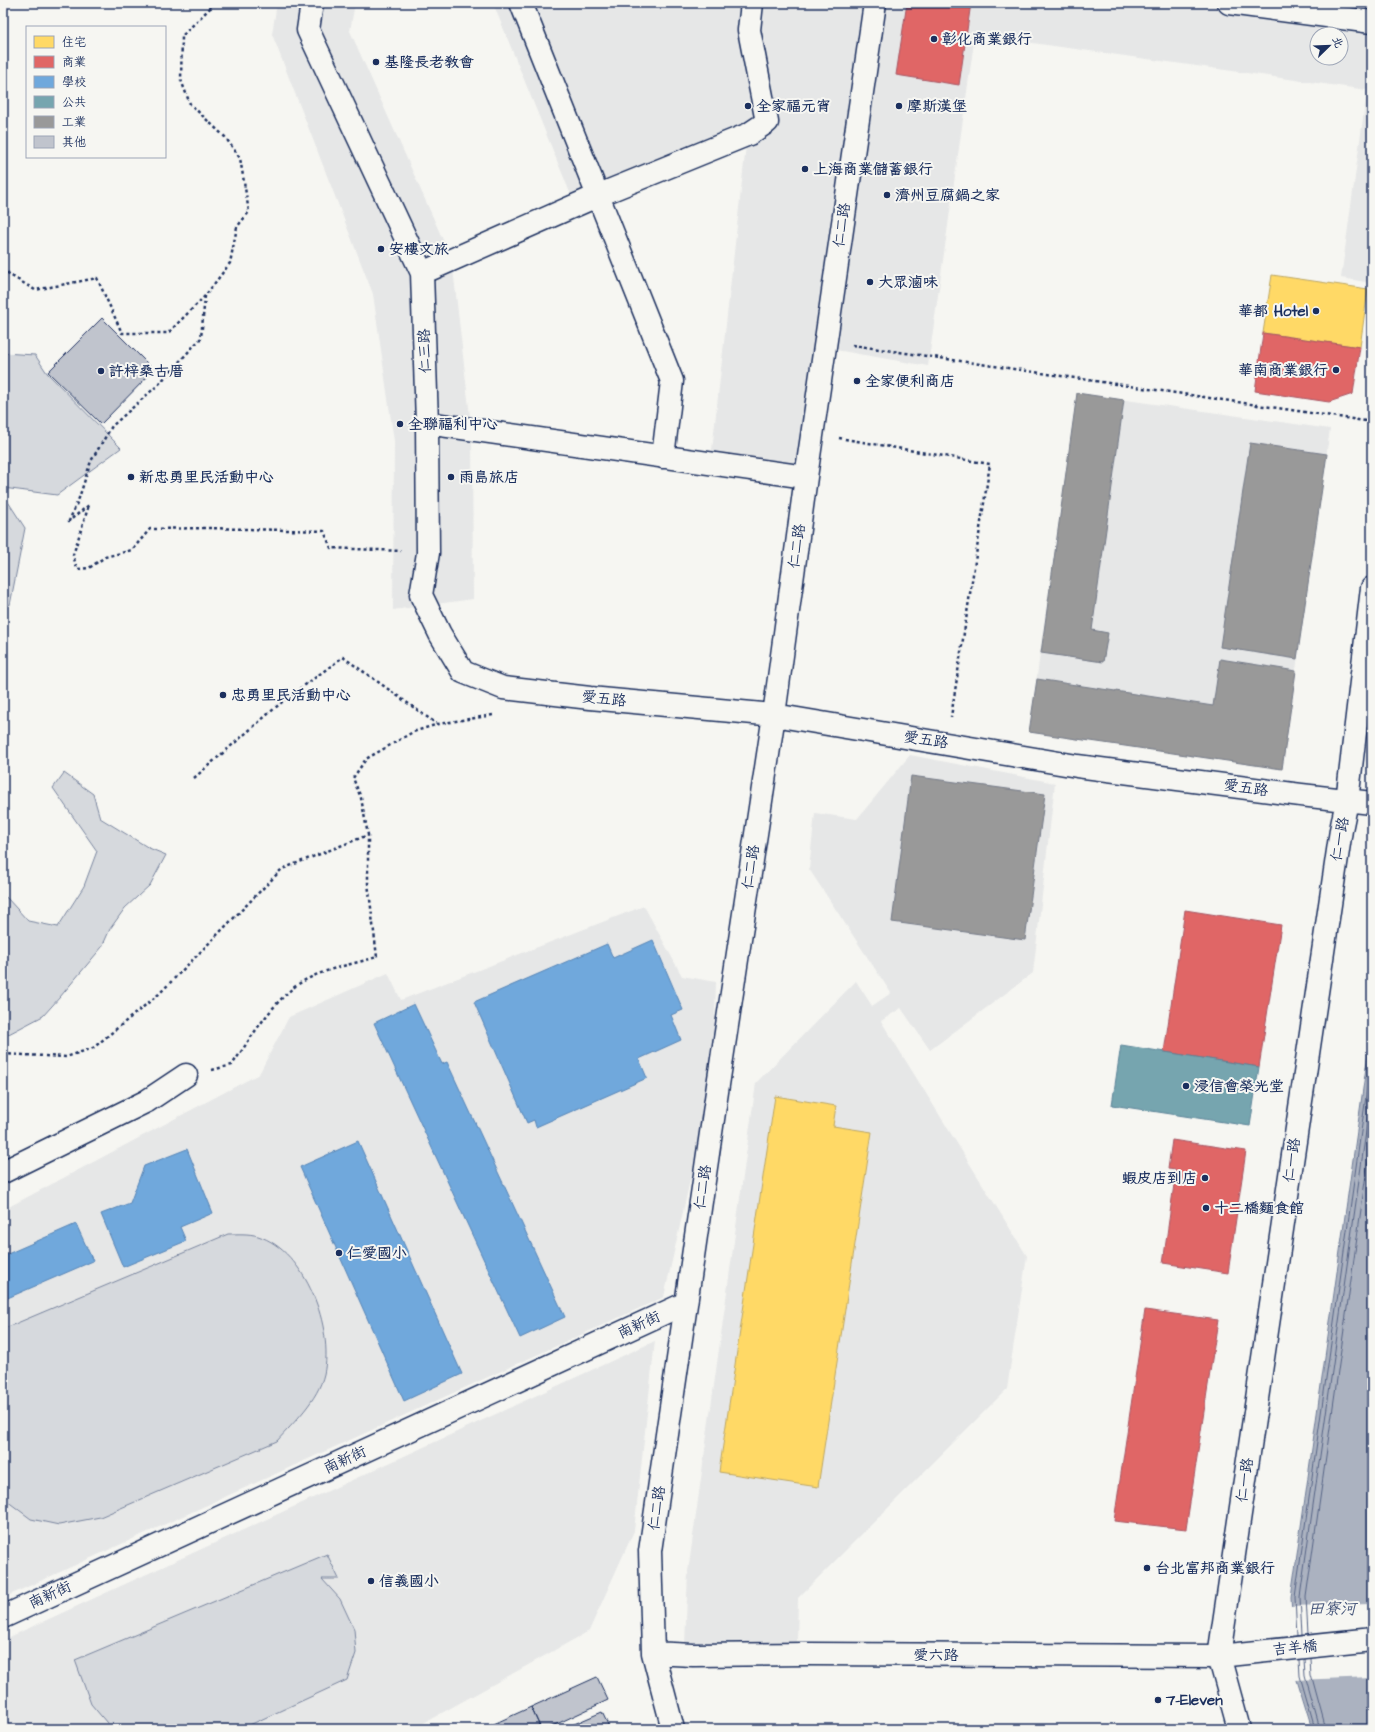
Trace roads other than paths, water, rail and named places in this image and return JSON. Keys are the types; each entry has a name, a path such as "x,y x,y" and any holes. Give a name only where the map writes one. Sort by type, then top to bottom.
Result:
{"street":[{"name":"仁三路","path":"312,3 308,30 422,273 427,423 428,553 421,595 440,634 463,672 503,688"},
{"path":"521,3 672,381 663,457"},
{"path":"422,273 598,195 749,134 767,122 749,30 752,3"},
{"name":"仁二路","path":"673,1729 653,1653 650,1551 774,716 812,434 875,3"},
{"path":"1229,3 1372,22"},
{"path":"427,423 806,477"},
{"name":"仁一路","path":"1239,1729 1219,1656 1341,830 1347,800 1372,588"},
{"name":"愛五路","path":"503,688 774,716 947,743 1077,766 1372,803"},
{"path":"3,1172 147,1101 186,1075"},
{"name":"南新街","path":"3,1617 686,1303"},
{"name":"吉羊橋","path":"1219,1656 1372,1640"},
{"name":"愛六路","path":"653,1653 693,1656 806,1654 1219,1656"}],"water":[{"name":"田寮河","path":"1372,1025 1372,1729 1312,1729 1296,1677 1291,1597"}],"place":[{"name":"彰化商業銀行","path":"934,39"},
{"name":"基隆長老教會","path":"376,62"},
{"name":"全家福元宵","path":"748,106"},
{"name":"摩斯漢堡","path":"899,106"},
{"name":"上海商業儲蓄銀行","path":"805,169"},
{"name":"濟州豆腐鍋之家","path":"887,195"},
{"name":"安樓文旅","path":"381,249"},
{"name":"大眾滷味","path":"870,282"},
{"name":"華都 Hotel","path":"1316,311"},
{"name":"華南商業銀行","path":"1336,370"},
{"name":"許梓桑古厝","path":"101,371"},
{"name":"全家便利商店","path":"857,381"},
{"name":"全聯福利中心","path":"400,424"},
{"name":"新忠勇里民活動中心","path":"131,477"},
{"name":"雨島旅店","path":"451,477"},
{"name":"忠勇里民活動中心","path":"223,695"},
{"name":"浸信會榮光堂","path":"1186,1086"},
{"name":"蝦皮店到店","path":"1205,1178"},
{"name":"十二橋麵食館","path":"1206,1208"},
{"name":"仁愛國小","path":"339,1253"},
{"name":"台北富邦商業銀行","path":"1147,1568"},
{"name":"信義國小","path":"371,1581"},
{"name":"7-Eleven","path":"1158,1700"}]}
